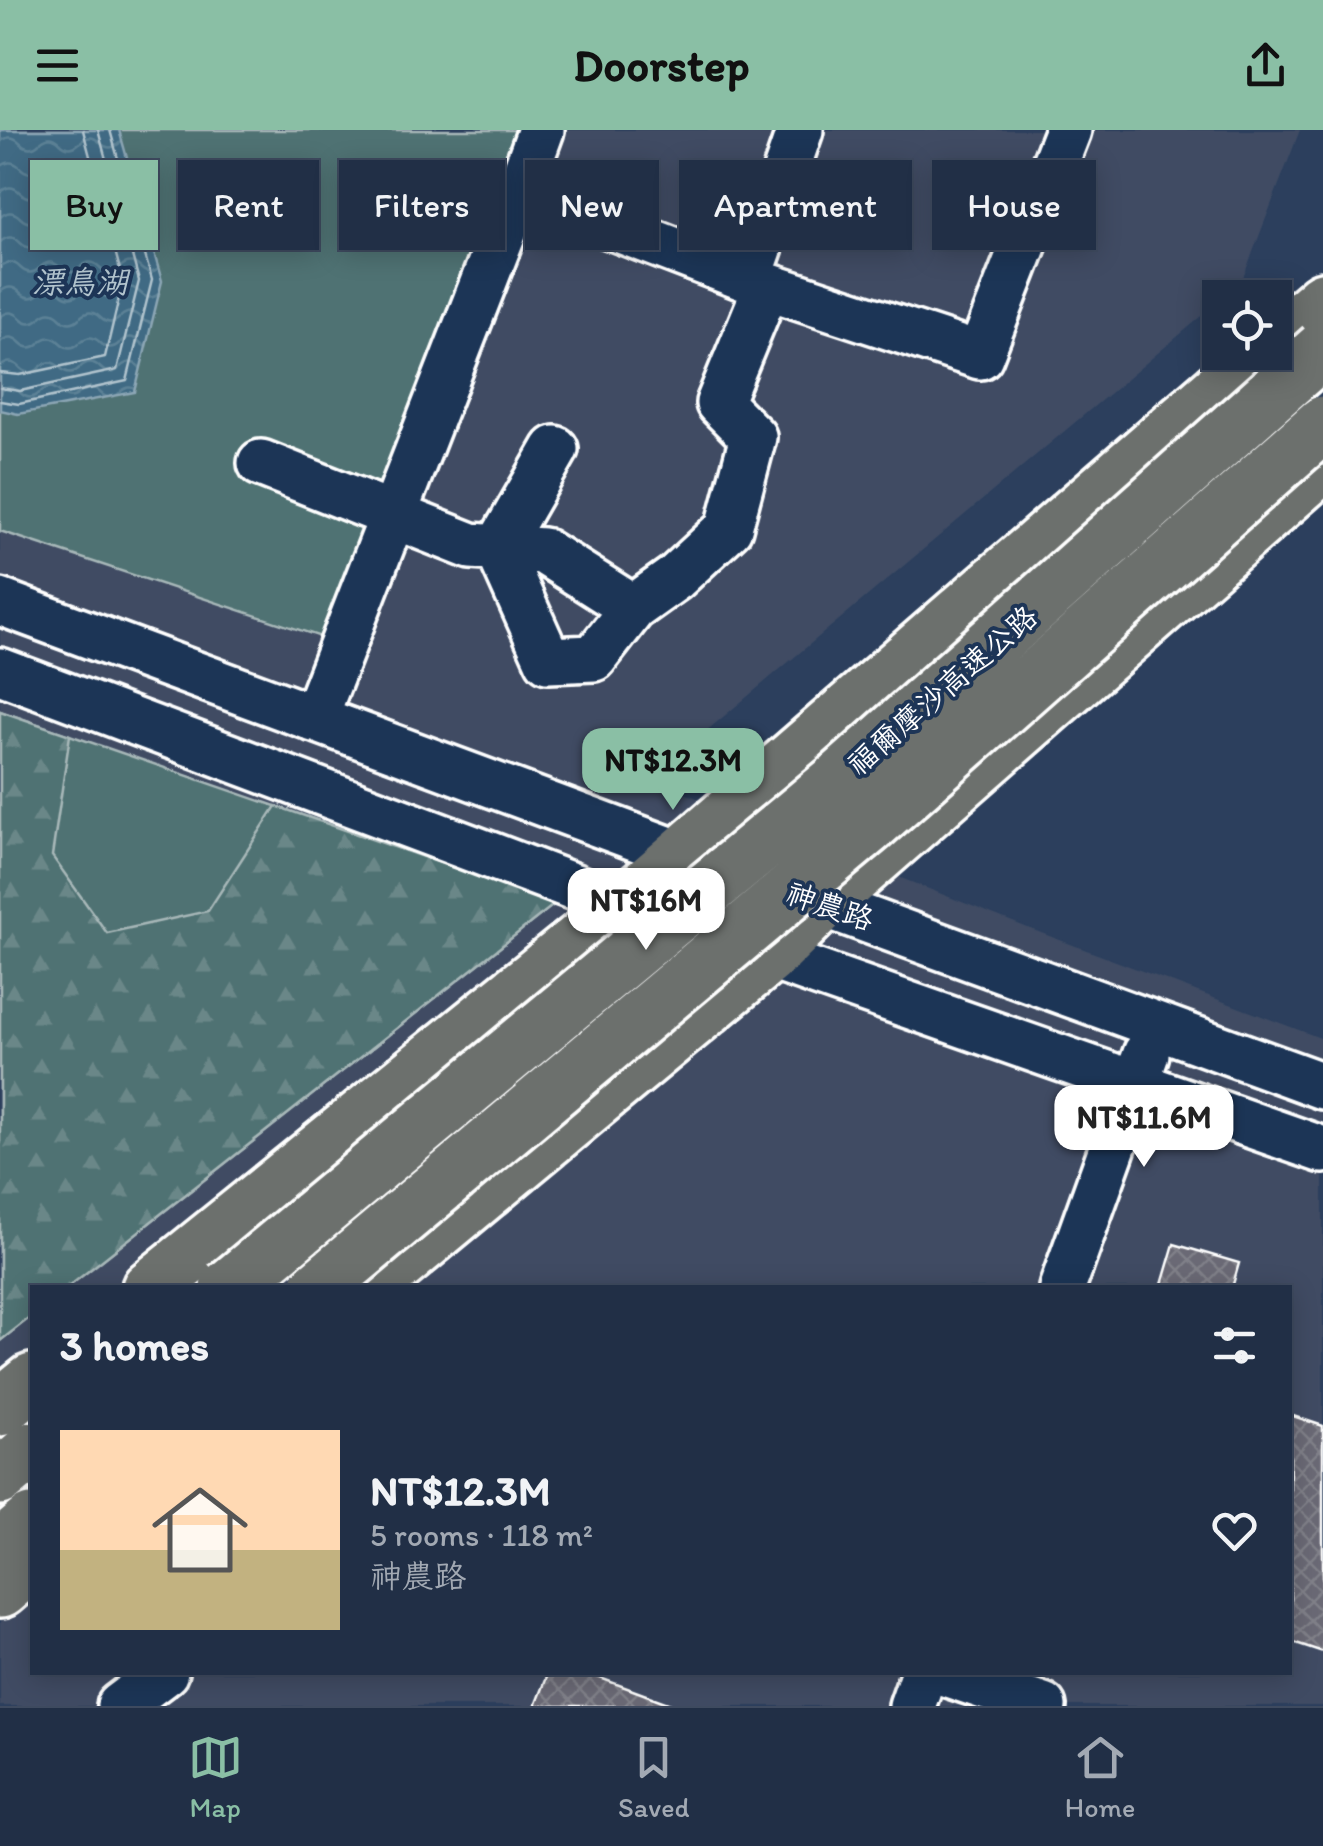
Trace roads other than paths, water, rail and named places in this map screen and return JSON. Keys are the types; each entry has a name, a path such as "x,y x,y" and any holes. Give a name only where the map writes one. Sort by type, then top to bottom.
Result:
{"main road":[{"path":"1292,327 1323,300"},
{"name":"福爾摩沙高速公路","path":"232,1285 838,782 1323,350"},
{"path":"154,1285 623,906 1241,370"},
{"name":"福爾摩沙高速公路","path":"322,1285 868,827 1323,424"},
{"path":"374,1285 768,956 824,902 1323,464"},
{"path":"0,1408 30,1384"},
{"path":"0,1477 30,1452"},
{"path":"0,1549 30,1524"},
{"path":"0,1590 30,1565"}],"street":[{"path":"314,719 541,130"},
{"path":"498,548 548,660 594,658 633,608 675,578 728,528 753,437 719,403 800,130"},
{"path":"519,191 758,282 980,356 1068,130"},
{"path":"498,548 555,449"},
{"path":"261,463 471,546 543,551 633,608"},
{"name":"神農路","path":"0,602 679,855 824,902 1323,1086"},
{"path":"0,672 623,906 1323,1150"},
{"path":"1063,1285 1156,1026"},
{"path":"120,1706 161,1675"},
{"path":"912,1706 923,1675"},
{"path":"951,1675 1042,1706"}],"water":[{"name":"漂鳥湖","path":"0,130 119,130 128,160 30,160 30,250 153,250 162,281 135,392 18,414 0,410"}]}
